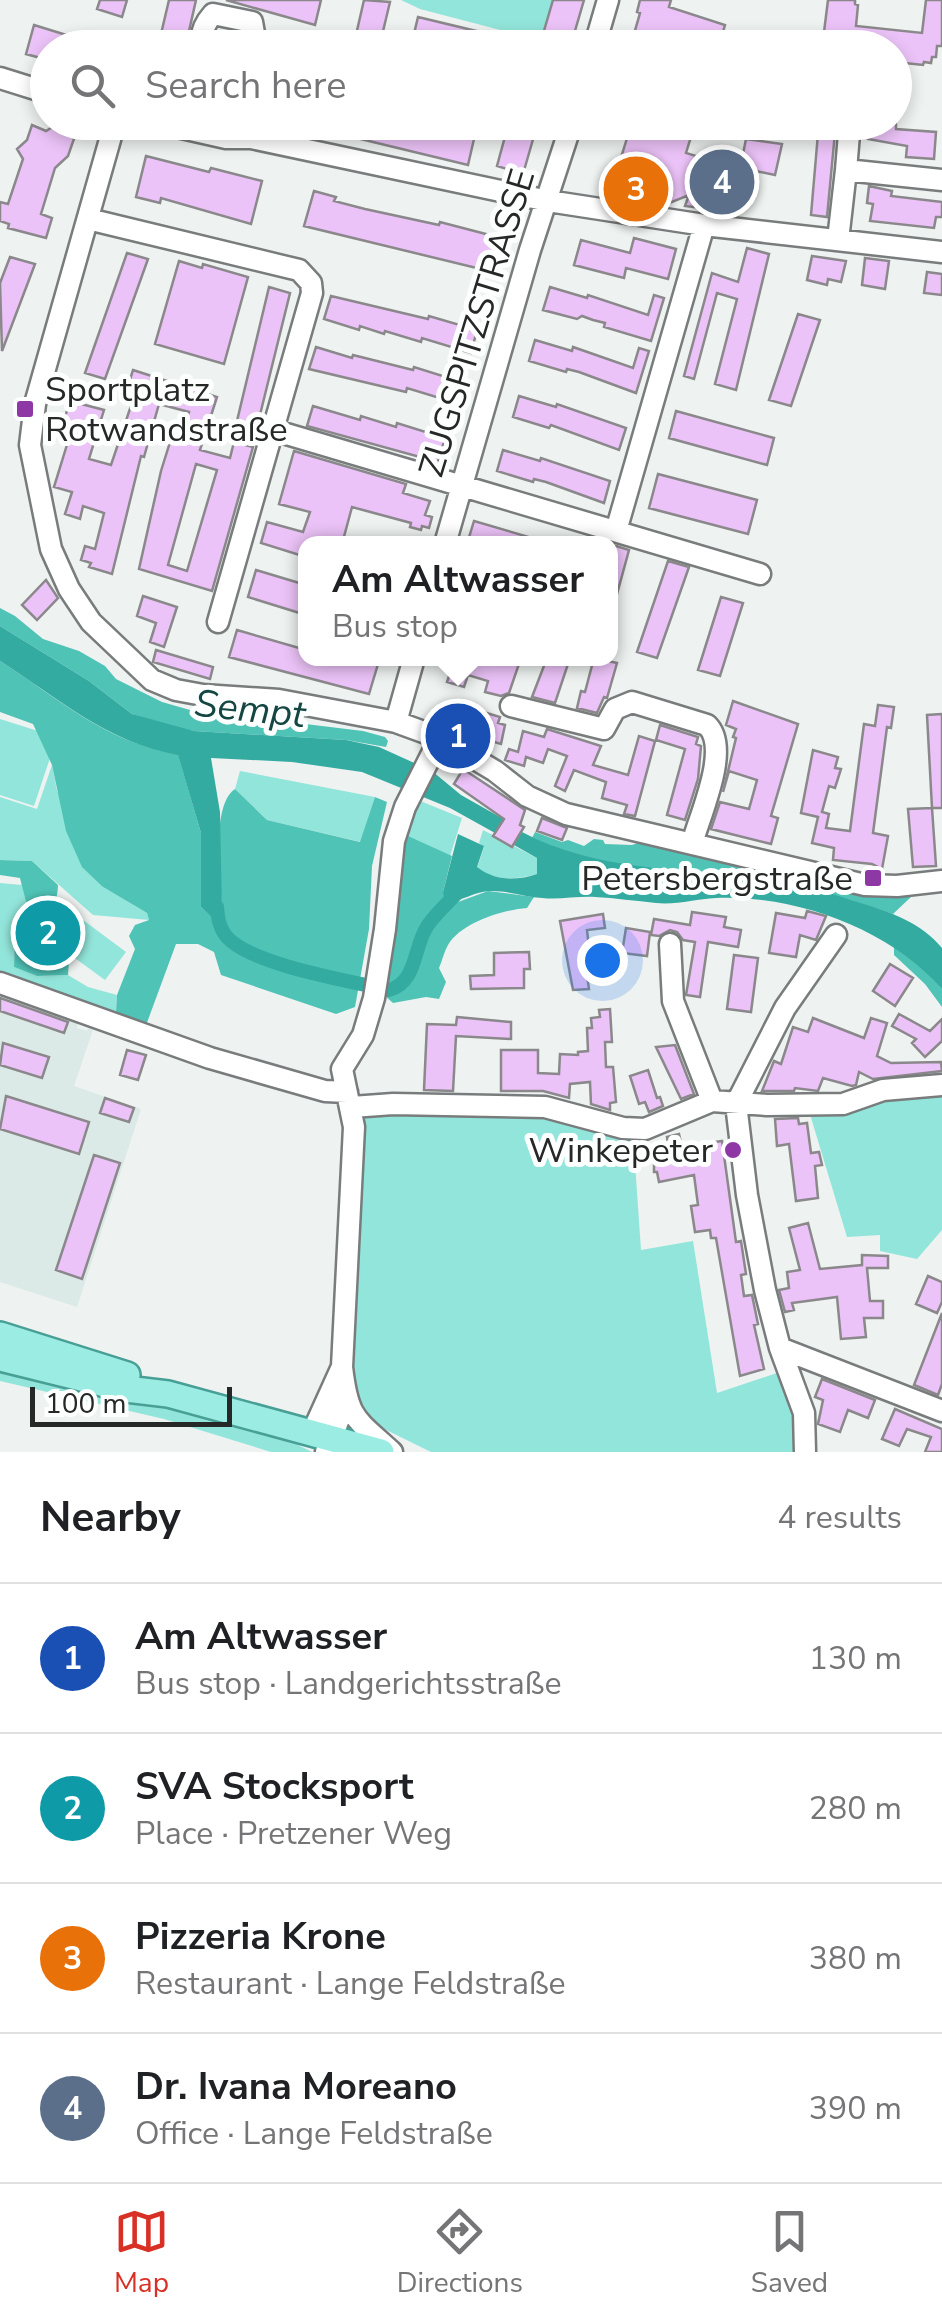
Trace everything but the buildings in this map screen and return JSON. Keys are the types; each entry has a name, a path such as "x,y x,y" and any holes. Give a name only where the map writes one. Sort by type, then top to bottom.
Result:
{"main road":[{"path":"0,1335 114,1370 168,1394 323,1441 381,1452"},
{"path":"0,1358 126,1389 168,1394"}],"street":[{"path":"599,30 608,0"},
{"path":"203,30 212,14 252,22 253,30"},
{"path":"0,78 30,87"},
{"path":"111,140 30,431 30,445 51,549 69,588 90,622 152,680 190,692 279,700 396,722 440,738 495,771 527,796 566,814 866,885 942,881"},
{"path":"260,140 548,201 704,225 942,252"},
{"name":"ZUGSPITZSTRASSE","path":"447,536 530,250 567,140"},
{"path":"838,240 848,140"},
{"path":"846,170 942,180"},
{"path":"88,219 300,270 307,276 312,293 218,622"},
{"path":"273,430 461,485 608,534 704,225"},
{"path":"618,537 760,574"},
{"path":"396,722 412,666"},
{"path":"511,706 604,729 615,709 632,702 707,725 715,732 718,754 692,844"},
{"path":"392,1452 355,1417 346,1401 342,1367 354,1127 342,1069 363,1035 376,988 394,841 440,738"},
{"path":"805,1452 804,1413 780,1348 747,1196 736,1104 785,1008 836,936"},
{"path":"670,944 673,1001 712,1100"},
{"path":"0,983 210,1058 350,1100 545,1108 645,1129 712,1100 736,1104 843,1104 883,1090 942,1086"},
{"path":"780,1348 942,1412"},
{"path":"323,1441 342,1367"},
{"path":"323,1441 346,1401"}],"shaded area":[{"path":"401,0 553,0 544,30 500,30 420,9"},
{"path":"0,608 43,639 79,651 105,666 116,679 162,702 190,710 363,731 385,737 386,747 346,740 194,731 132,714 89,681 0,626"},
{"path":"0,626 89,681 132,714 194,731 346,740 379,747 432,771 461,795 507,821 495,833 450,808 362,772 292,762 211,758 220,812 219,924 201,907 201,833 178,755 106,730 0,661"},
{"path":"0,661 106,730 153,749 178,754 201,833 201,907 219,923 220,827 227,798 235,789 267,820 360,842 375,797 387,802 372,866 369,929 355,1007 336,1014 221,975 214,952 198,944 176,944 145,1028 116,1012 117,995 135,949 129,936 135,925 149,920 147,913 103,887 82,867 66,831 52,765 33,724 0,712"},
{"path":"0,719 57,737 34,806 0,795"},
{"path":"52,765 57,791 103,887 147,913 149,920 93,915 32,861 0,860 0,797 37,809"},
{"path":"240,771 375,797 361,842 267,820 235,789"},
{"path":"418,800 462,818 450,856 407,836"},
{"path":"412,812 408,836 452,856 443,892 458,902 488,891 534,897 527,908 483,919 454,937 439,968 446,982 439,999 426,997 393,1003 384,995 399,856"},
{"path":"483,830 537,858 537,874 506,878 477,868 484,847 479,843"},
{"path":"522,832 590,857 769,880 886,912 907,920 942,948 942,989 896,949 869,933 840,920 778,903 716,898 664,903 595,897 548,898 495,891 445,901 443,892 458,834 484,846 477,867 484,872 506,878 537,874 537,858 514,845"},
{"path":"535,832 584,846 594,839 605,844 632,845 652,838 912,896 893,914 796,886 589,859 532,838"},
{"path":"0,860 32,861 58,885 55,902 37,941 69,961 68,975 37,976 14,967 15,932 26,902 20,878 0,875"},
{"path":"0,883 22,885 26,902 15,932 14,967 37,976 68,975 88,987 117,995 116,1012 103,1017 0,979"},
{"path":"71,911 126,952 105,980 50,940"},
{"path":"894,945 920,964 942,989 942,1007 925,984 894,955"},
{"path":"0,991 79,1019 77,1028 87,1031 91,1022 95,1024 74,1086 141,1109 77,1307 0,1282"},
{"path":"942,1089 942,1230 917,1259 880,1251 880,1235 847,1237 809,1111 887,1093"},
{"path":"500,1108 633,1134 641,1250 693,1241 717,1393 780,1372 800,1424 798,1452 431,1452 366,1420 351,1394 361,1115"},
{"path":"0,1369 181,1409 284,1438 312,1452 271,1452 164,1419 0,1381"}],"waterway":[{"path":"217,907 226,936 256,955 389,990 405,979 423,933 461,889"}],"place":[{"name":"Dr. Ivana Moreano","path":"722,182"},
{"name":"Pizzeria Krone","path":"636,189"},
{"name":"Sportplatz Rotwandstraße","path":"25,409"},
{"name":"Am Altwasser","path":"458,736"},
{"name":"Petersbergstraße","path":"873,878"},
{"name":"SVA Stocksport","path":"48,933"},
{"name":"Winkepeter","path":"733,1150"}],"water label":[{"name":"Sempt","path":"250,709"}]}
